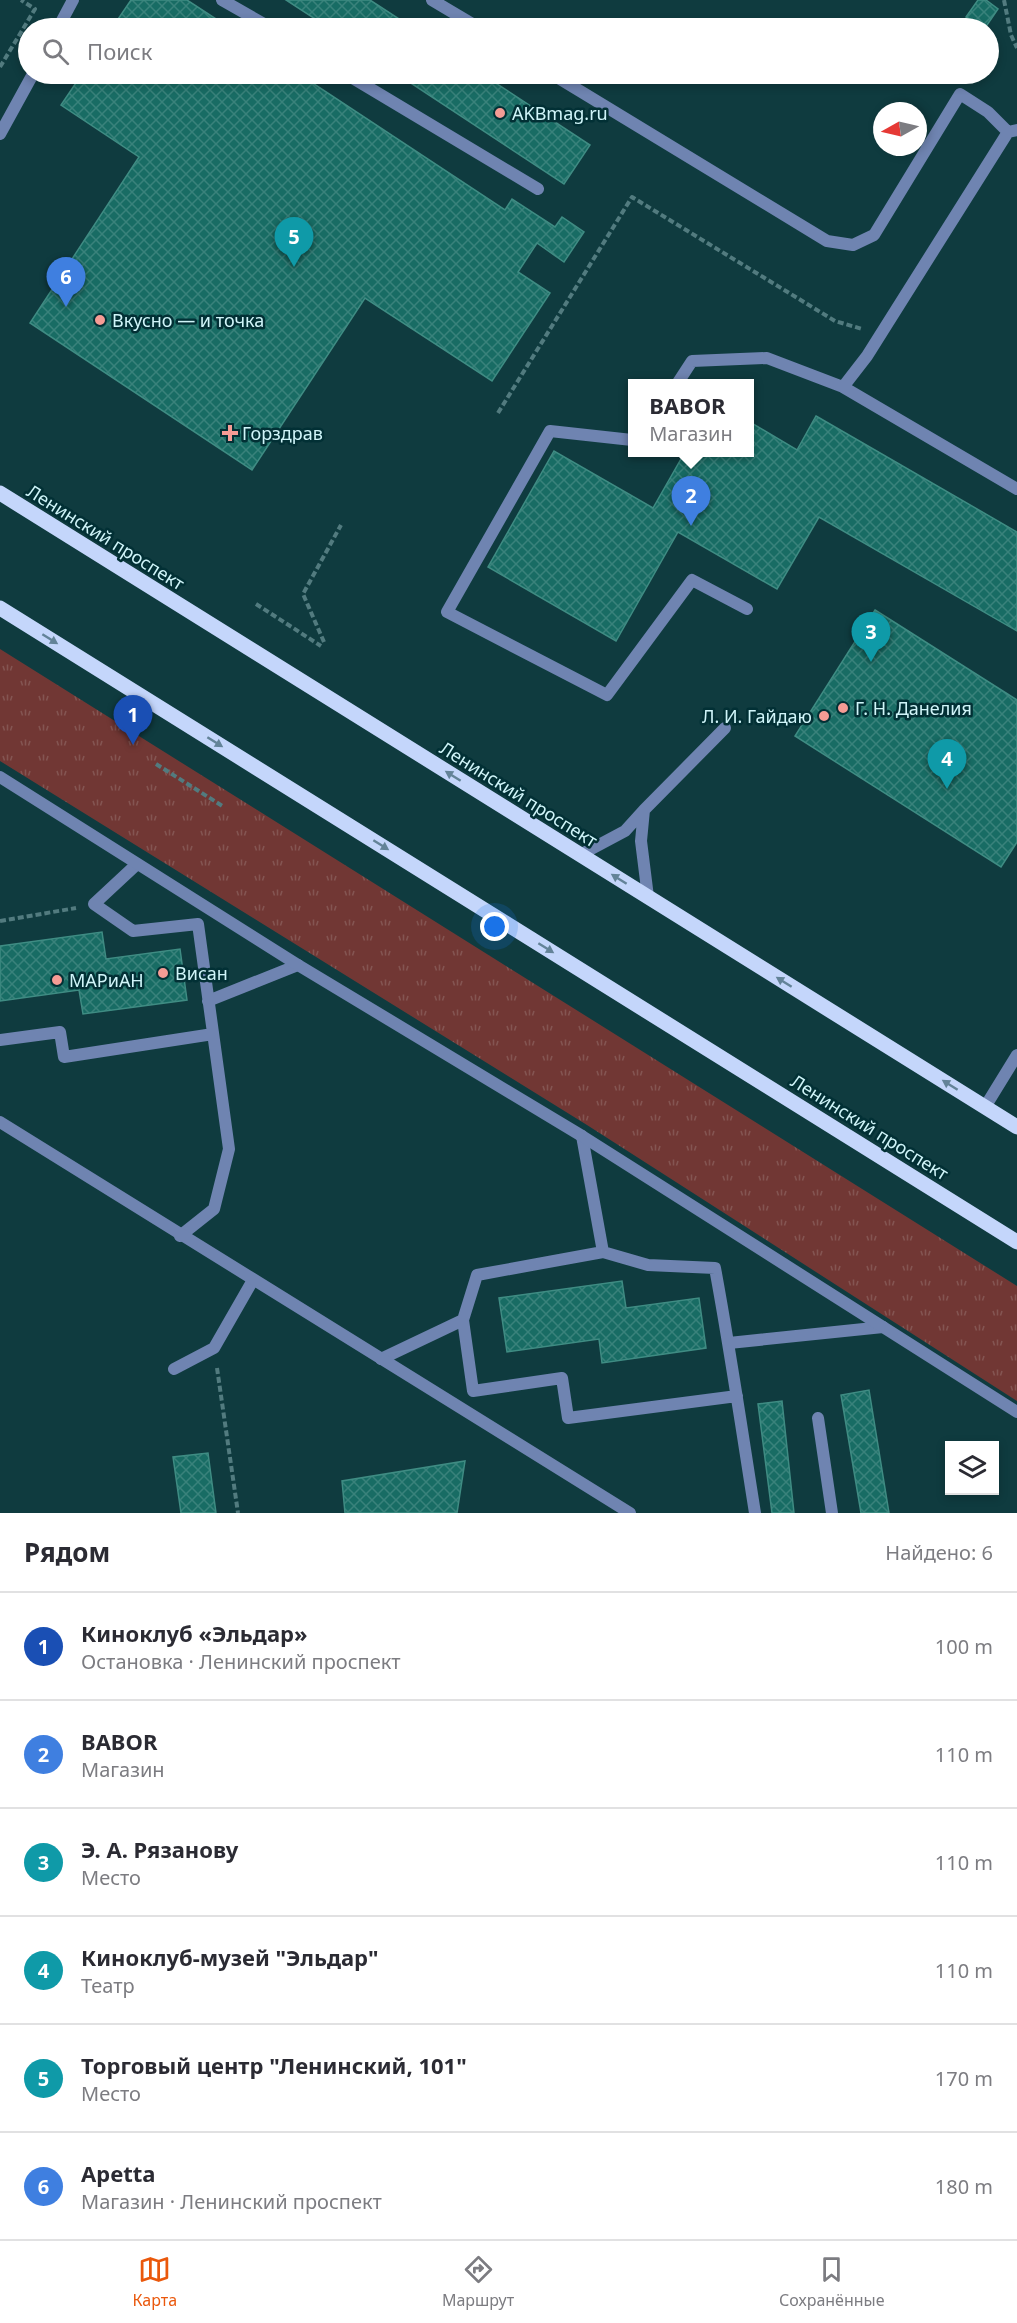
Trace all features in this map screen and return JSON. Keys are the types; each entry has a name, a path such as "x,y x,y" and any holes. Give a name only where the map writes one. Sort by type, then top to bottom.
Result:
{"main road":[{"name":"Ленинский проспект","path":"0,493 1017,1127"},
{"name":"Ленинский проспект","path":"0,608 1017,1242"}],"street":[{"path":"63,18 73,0"},
{"path":"222,0 254,18"},
{"path":"432,0 462,18"},
{"path":"0,134 28,84"},
{"path":"363,84 538,189"},
{"path":"568,84 827,241 853,245 874,235 960,94 1012,131 880,336 843,387"},
{"path":"681,379 692,361 767,358 843,387 1017,489"},
{"path":"628,439 550,431 447,612 607,695 692,580 747,609"},
{"path":"580,855 625,831 725,728"},
{"path":"0,777 298,965 582,1136 1017,1412"},
{"path":"644,810 641,842 648,897"},
{"path":"137,864 94,904 133,930 198,924 229,1149 214,1209 180,1236"},
{"path":"208,1001 298,965"},
{"path":"0,1040 60,1032 64,1057 213,1034"},
{"path":"985,1107 1017,1055"},
{"path":"0,1122 180,1236 630,1513"},
{"path":"582,1136 603,1252"},
{"path":"737,1396 568,1418 562,1378 473,1391 463,1320 477,1275 603,1252 648,1265 715,1268 729,1343 755,1513"},
{"path":"174,1369 214,1348 253,1280"},
{"path":"381,1359 463,1320"},
{"path":"729,1343 883,1327"},
{"path":"818,1418 832,1513"}],"path":[{"path":"21,0 35,9 30,18"},
{"path":"1004,0 1011,35 1017,48"},
{"path":"0,67 18,37"},
{"path":"498,413 632,197 835,321 880,336"},
{"path":"256,604 322,644 303,594 340,525"},
{"path":"156,764 224,807"},
{"path":"0,921 94,904"},
{"path":"214,1348 238,1513"}],"green space":[{"path":"0,649 1017,1286 1017,1401 587,1125 0,761"}],"building":[{"path":"131,0 187,0 215,18 119,18"},
{"path":"286,0 370,0 398,18 314,18"},
{"path":"978,0 986,0 998,9 992,18 966,17"},
{"path":"75,84 314,84 505,210 512,199 555,227 562,217 584,232 564,262 537,243 518,272 550,293 492,381 365,298 252,470 30,323 139,157 61,105"},
{"path":"412,84 497,84 590,145 564,184"},
{"path":"816,416 1017,532 1017,631 819,517 777,589 678,532 616,641 488,567 554,451 653,508 682,457 754,457 754,424 797,450"},
{"path":"875,610 1017,700 1017,842 1001,867 795,736"},
{"path":"102,932 106,959 180,949 187,1000 83,1014 79,990 0,1001 0,946"},
{"path":"622,1281 626,1308 699,1298 706,1348 602,1363 599,1339 507,1352 499,1298"},
{"path":"869,1390 889,1513 861,1513 841,1395"},
{"path":"782,1401 794,1513 772,1513 758,1404"},
{"path":"208,1453 216,1513 181,1513 173,1457"},
{"path":"465,1461 457,1513 345,1513 342,1481"}],"place":[{"name":"AKBmag.ru","path":"500,113"},
{"name":"Торговый центр \"Ленинский, 101\"","path":"294,267"},
{"name":"Apetta","path":"66,307"},
{"name":"Вкусно — и точка","path":"100,320"},
{"name":"Горздрав","path":"230,433"},
{"name":"BABOR","path":"691,526"},
{"name":"Э. А. Рязанову","path":"871,662"},
{"name":"Г. Н. Данелия","path":"843,708"},
{"name":"Л. И. Гайдаю","path":"824,716"},
{"name":"Киноклуб «Эльдар»","path":"133,745"},
{"name":"Киноклуб-музей \"Эльдар\"","path":"947,789"},
{"name":"Висан","path":"163,973"},
{"name":"МАРиАН","path":"57,980"}]}
